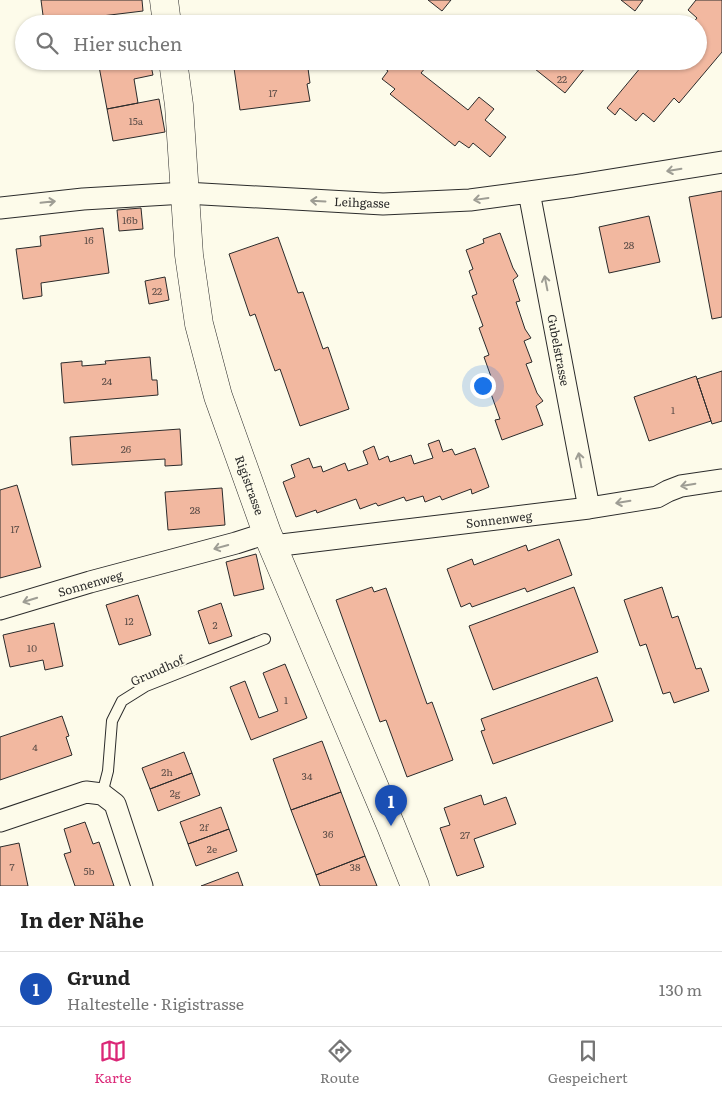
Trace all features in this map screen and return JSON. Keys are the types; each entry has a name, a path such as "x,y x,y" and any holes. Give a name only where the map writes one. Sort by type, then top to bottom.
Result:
{"street":[{"path":"164,0 166,15"},
{"name":"Rigistrasse","path":"173,70 179,105 189,255 199,324 218,396 270,540 415,886"},
{"name":"Leihgasse","path":"0,208 83,199 185,193 383,204 470,200 573,186 722,162"},
{"name":"Gubelstrasse","path":"529,192 590,508"},
{"name":"Sonnenweg","path":"0,609 90,582 236,543 590,508 657,497 681,486 722,480"},
{"path":"0,821 86,792 102,794 115,804 142,886"}],"lane":[{"name":"Grundhof","path":"102,794 108,771 112,721 122,701 146,686 265,638"}],"building":[{"path":"41,0 142,0 143,11 110,15 43,15"},
{"path":"428,0 451,0 442,11"},
{"path":"621,0 643,0 635,11"},
{"path":"696,0 722,0 722,52 707,70 707,15 694,15 688,10"},
{"path":"100,70 152,70 153,75 134,79 138,103 107,109"},
{"path":"234,70 308,70 310,83 307,84 310,101 240,110"},
{"path":"387,70 424,70 421,73 468,110 479,97 494,109 485,120 506,137 490,157 473,143 469,148 459,141 455,146 390,94 395,89 382,79 388,71"},
{"path":"536,70 583,70 565,93"},
{"path":"639,70 707,70 679,103 674,98 654,122 643,113 636,121 620,108 615,115 607,108"},
{"path":"159,99 165,132 113,141 107,109"},
{"path":"722,191 722,317 712,319 689,197"},
{"path":"141,208 143,229 119,231 117,210"},
{"path":"649,216 660,262 609,273 599,227"},
{"path":"103,228 109,273 41,283 42,296 23,299 16,249 41,246 40,236"},
{"path":"500,233 513,268 518,276 513,280 520,301 516,302 525,329 531,338 524,341 532,362 526,364 537,393 543,401 536,406 543,425 502,440 495,420 500,419 490,391 495,388 484,357 489,355 479,328 483,326 472,296 477,294 469,271 473,269 466,250 484,243 483,239"},
{"path":"278,237 298,293 303,292 323,349 328,347 349,409 300,426 280,369 275,371 255,314 250,316 229,254"},
{"path":"165,277 169,300 149,304 145,281"},
{"path":"150,357 152,380 157,380 158,395 64,403 61,363 82,361 82,366 106,364 105,361"},
{"path":"722,371 722,421 712,424 697,379"},
{"path":"696,376 711,421 649,441 634,397"},
{"path":"180,429 182,465 165,466 165,459 72,465 70,437"},
{"path":"439,440 443,452 452,449 455,455 475,448 489,487 472,494 471,489 442,500 440,496 425,502 423,496 406,501 404,497 378,506 376,503 360,509 356,499 317,513 316,510 296,517 283,482 295,477 291,465 309,458 313,468 321,466 323,472 345,463 348,471 368,464 363,451 374,446 379,460 388,456 390,462 411,455 414,464 433,458 428,444"},
{"path":"17,485 41,567 0,578 0,490"},
{"path":"222,488 225,525 168,530 165,492"},
{"path":"559,539 572,575 527,592 525,588 472,607 470,603 461,607 447,569 472,559 474,565 526,545 528,551"},
{"path":"256,554 264,589 234,596 226,562"},
{"path":"372,587 374,592 386,588 427,704 432,702 453,760 407,777 386,720 380,722 336,600"},
{"path":"574,587 598,652 493,690 469,626"},
{"path":"662,587 672,618 678,616 696,669 701,668 709,691 674,703 670,692 663,694 646,644 640,646 624,600"},
{"path":"138,595 151,635 119,645 106,605"},
{"path":"221,603 232,636 209,644 198,611"},
{"path":"54,623 63,666 45,670 43,660 10,667 3,635"},
{"path":"285,664 307,718 251,740 230,687 245,681 259,718 278,711 263,673"},
{"path":"597,677 613,721 493,764 481,731 485,730 481,719"},
{"path":"62,716 69,736 66,737 72,755 0,780 0,737"},
{"path":"322,741 341,792 291,810 273,759"},
{"path":"184,752 192,773 150,789 142,768"},
{"path":"192,773 200,795 158,811 150,789"},
{"path":"341,792 365,856 316,875 291,810"},
{"path":"481,795 484,805 506,797 516,824 474,839 484,867 457,876 440,828 450,825 444,808"},
{"path":"221,807 229,829 188,844 180,822"},
{"path":"85,822 93,844 99,842 114,886 75,886 64,854 71,852 64,829"},
{"path":"229,829 237,851 196,866 188,844"},
{"path":"19,843 28,886 0,886 0,847"},
{"path":"365,856 377,886 320,886 316,875"},
{"path":"238,872 243,886 201,886"}],"place":[{"name":"Grund","path":"391,826"}]}
